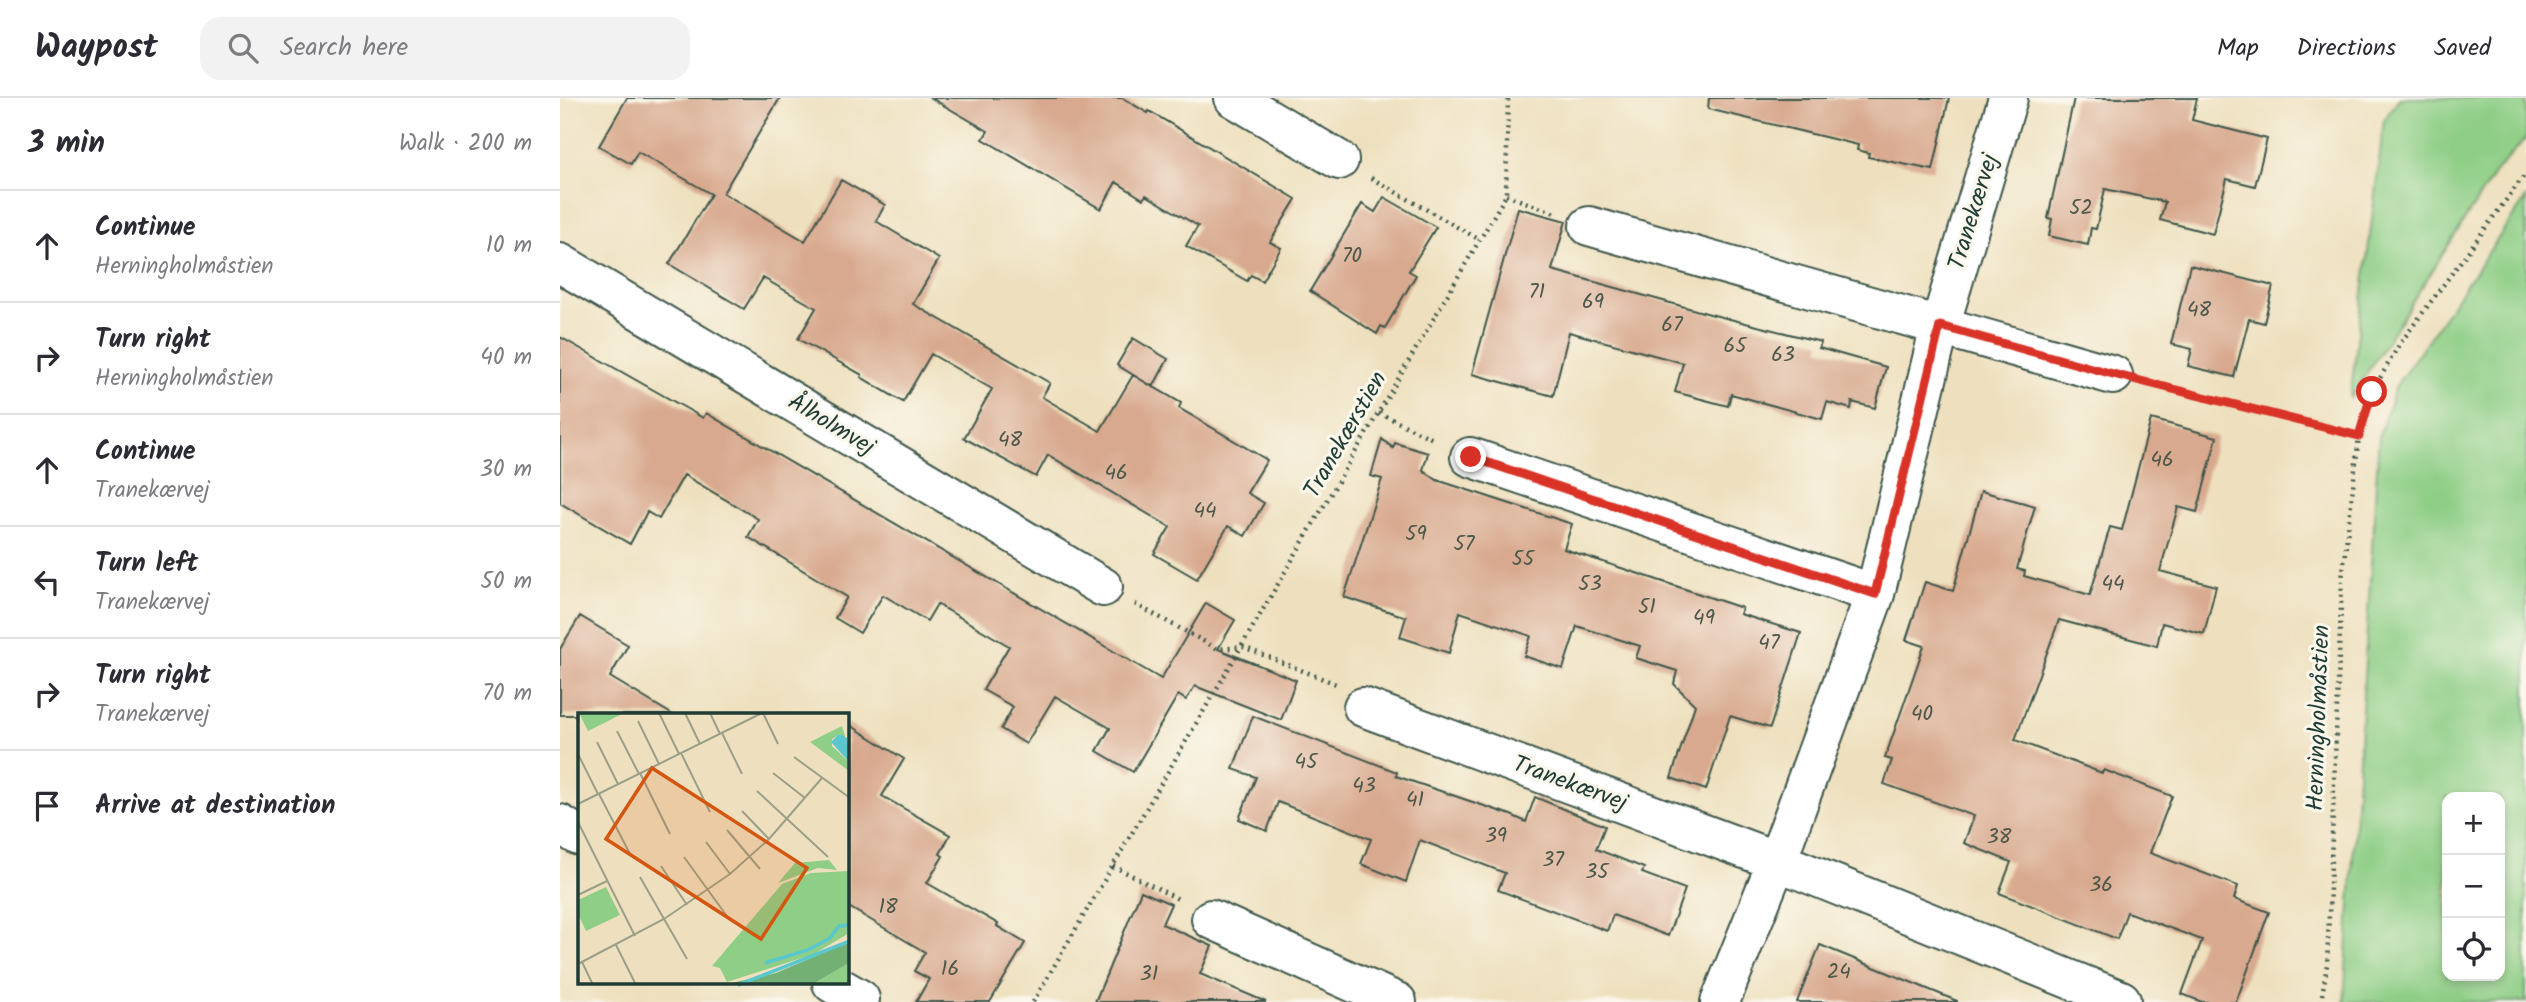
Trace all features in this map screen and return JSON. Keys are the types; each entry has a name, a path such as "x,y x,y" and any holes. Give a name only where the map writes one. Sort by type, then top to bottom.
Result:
{"street":[{"path":"1234,98 1339,160"},
{"name":"Tranekærvej","path":"1720,1002 1777,861 1875,594 1940,326 2008,98"},
{"path":"1589,226 2113,374"},
{"name":"Ålholmvej","path":"560,263 1103,587"},
{"path":"1471,457 1875,594"},
{"name":"Tranekærvej","path":"1363,708 1777,861 2121,1000"},
{"path":"560,824 578,834"},
{"path":"1211,919 1397,1002"}],"path":[{"name":"Tranekærstien","path":"1033,1002 1506,195 1508,98"},
{"path":"1339,160 1480,240"},
{"name":"Herningholmåstien","path":"2321,1002 2327,965 2342,579 2359,436 2372,392 2399,345 2526,173"},
{"path":"1506,195 1589,226"},
{"path":"2113,374 2359,436"},
{"path":"1379,413 1471,457"},
{"path":"1103,587 1218,649 1243,647 1356,692 1363,708"},
{"path":"1112,866 1204,912 1211,919"}],"green space":[{"path":"2399,98 2526,98 2526,138 2496,171 2350,399 2384,120"},
{"path":"2526,198 2526,1002 2344,1002 2379,435 2396,386"}],"building":[{"path":"627,98 780,98 723,193 805,241 841,180 885,205 876,221 939,259 913,304 1050,383 1042,397 1100,431 1133,375 1181,403 1179,408 1267,460 1247,493 1264,503 1245,536 1228,526 1197,579 1154,554 1170,527 1048,455 1036,477 964,438 992,389 931,354 903,402 798,339 816,308 763,278 744,309 669,264 711,194 638,152 631,164 599,146"},
{"path":"931,98 1122,98 1148,113 1149,111 1296,199 1270,242 1281,248 1262,281 1251,275 1247,281 1186,246 1198,226 1146,195 1143,199 1116,182 1101,209 983,139 988,131"},
{"path":"1709,98 1949,98 1933,170 1868,157 1869,153 1857,150 1858,145 1708,109"},
{"path":"2074,98 2197,98 2192,120 2267,139 2255,186 2227,179 2213,234 2160,220 2165,202 2105,189 2096,229 2091,228 2088,245 2049,236 2052,219 2048,218"},
{"path":"1384,197 1436,227 1409,271 1416,275 1385,328 1381,326 1377,334 1310,291 1362,204 1375,212"},
{"path":"1518,208 1566,221 1552,270 1821,342 1819,348 1886,367 1875,408 1852,402 1851,409 1827,402 1822,419 1731,394 1728,406 1675,392 1683,363 1569,332 1553,396 1472,374"},
{"path":"2190,265 2273,286 2264,323 2249,319 2234,377 2188,366 2192,349 2171,344"},
{"path":"560,337 703,418 706,413 1161,679 1206,603 1235,620 1218,649 1296,680 1281,720 1195,686 1186,700 1178,695 1133,772 1097,751 1110,728 1055,696 1026,744 1001,729 1013,707 983,690 1009,646 937,604 927,621 883,595 860,633 835,618 847,597 748,537 758,519 684,475 659,519 647,512 630,544 560,503"},
{"path":"1133,338 1168,359 1153,387 1117,365"},
{"path":"2151,419 2217,437 2197,512 2178,507 2160,571 2216,586 2204,634 2162,623 2157,646 2059,620 2015,740 2172,796 2150,853 2238,886 2234,899 2269,912 2236,1002 2202,1002 2182,994 2202,940 2127,912 2117,939 1999,893 2011,862 1964,843 1974,816 1884,784 1892,760 1885,758 1924,646 1906,640 1925,582 1953,591 1981,491 2035,506 2017,569 2025,571 2024,576 2090,595 2110,527 2122,530"},
{"path":"1382,439 1393,448 1395,443 1428,453 1423,470 1437,480 1572,524 1564,549 1742,608 1740,614 1801,633 1770,728 1730,716 1706,790 1671,778 1695,705 1674,684 1677,671 1636,658 1640,646 1577,626 1563,669 1524,656 1531,636 1460,612 1449,653 1400,637 1406,617 1344,597 1382,479 1371,476"},
{"path":"580,616 628,645 610,677 670,713 560,715 560,649"},
{"path":"1253,716 1397,772 1396,776 1526,822 1535,797 1605,826 1596,849 1644,868 1642,873 1685,889 1668,936 1613,915 1607,931 1498,890 1505,873 1420,840 1406,882 1361,864 1371,839 1278,802 1267,831 1239,819 1256,777 1233,769"},
{"path":"849,724 904,759 882,796 950,835 940,854 943,856 927,883 998,924 997,926 1025,943 990,1002 916,1002 929,979 914,971 925,952 849,907"},
{"path":"1141,891 1171,904 1162,924 1212,946 1200,974 1266,1002 1095,1002"},
{"path":"1820,945 1957,1001 1957,1002 1797,1002"}],"route":[{"path":"1471,457 1875,594 1940,326 2113,374 2359,436 2372,392"}]}
